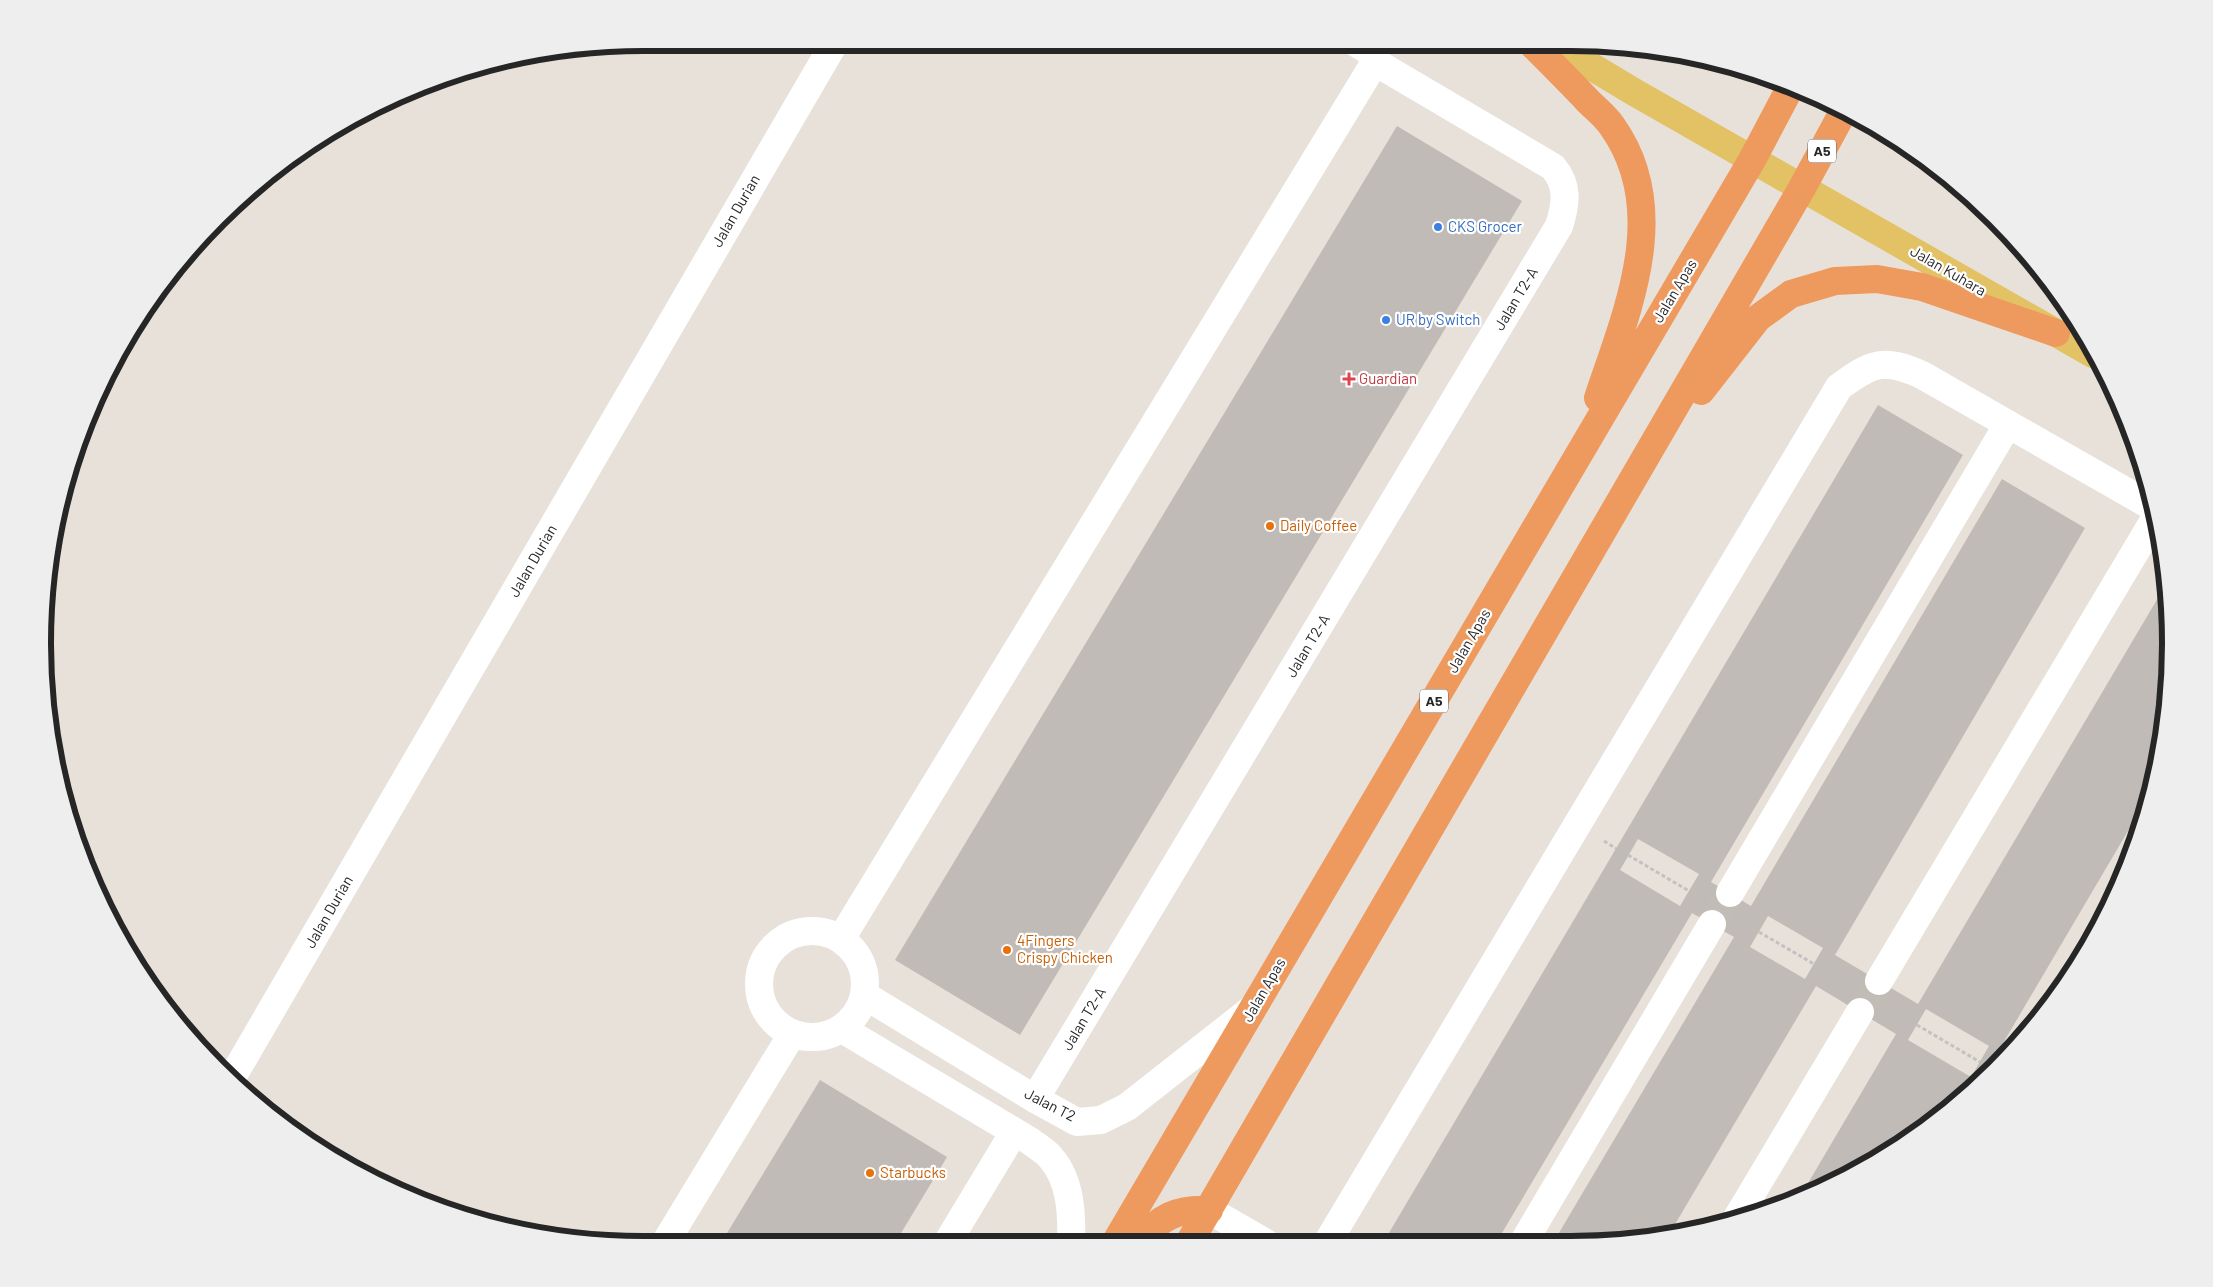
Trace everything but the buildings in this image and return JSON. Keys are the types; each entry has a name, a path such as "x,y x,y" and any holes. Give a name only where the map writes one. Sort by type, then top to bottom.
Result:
{"highway":[{"path":"1539,51 1612,125 1633,165 1642,212 1641,257 1632,298 1581,451"},
{"name":"Jalan Apas","path":"1119,1236 1752,160 1787,93"},
{"name":"A5","path":"1193,1236 1802,188 1840,117"},
{"path":"1632,481 1758,318 1790,294 1835,281 1877,279 1922,287 2056,333"},
{"path":"1146,1236 1158,1222 1174,1213 1190,1209 1209,1210"}],"main road":[{"path":"1566,51 1752,160"},
{"name":"Jalan Kuhara","path":"1752,160 2083,348"}],"street":[{"name":"Jalan Durian","path":"235,1072 830,51"},
{"name":"Jalan T2-A","path":"1036,1099 1559,226 1565,207 1565,188 1560,176 1553,167 1375,62"},
{"path":"841,939 1375,62"},
{"path":"1331,1236 1839,387 1858,373 1877,364 1899,364 1922,375 2145,502"},
{"path":"1730,893 2008,424"},
{"path":"1879,981 2150,527"},
{"path":"1527,1236 1712,924"},
{"path":"807,931 824,932 841,939 853,950 862,964 865,979 864,995 852,1019 842,1029 826,1036 809,1038 792,1034 777,1025 766,1011 760,994 760,977 764,960 775,946 798,933 807,931"},
{"name":"Jalan T2","path":"864,995 1036,1099 1078,1122 1101,1120 1127,1107 1254,1006"},
{"path":"1742,1210 1860,1012"},
{"path":"842,1029 1014,1132 1051,1158 1066,1182 1072,1215 1071,1236"},
{"path":"669,1236 792,1034"},
{"path":"951,1236 1014,1132"},
{"path":"1209,1210 1254,1236"}],"lane":[{"path":"1357,51 1375,62"}],"path":[{"path":"1628,855 1689,891"},
{"path":"1759,932 1814,964"},
{"path":"1917,1025 1980,1062"}],"tunnel":[{"path":"1712,924 1730,893"},
{"path":"1860,1012 1879,981"}],"place":[{"name":"CKS Grocer","path":"1438,227"},
{"name":"UR by Switch","path":"1386,320"},
{"name":"Guardian","path":"1349,379"},
{"name":"Daily Coffee","path":"1270,526"},
{"name":"4Fingers Crispy Chicken","path":"1007,950"},
{"name":"Starbucks","path":"870,1173"}]}
